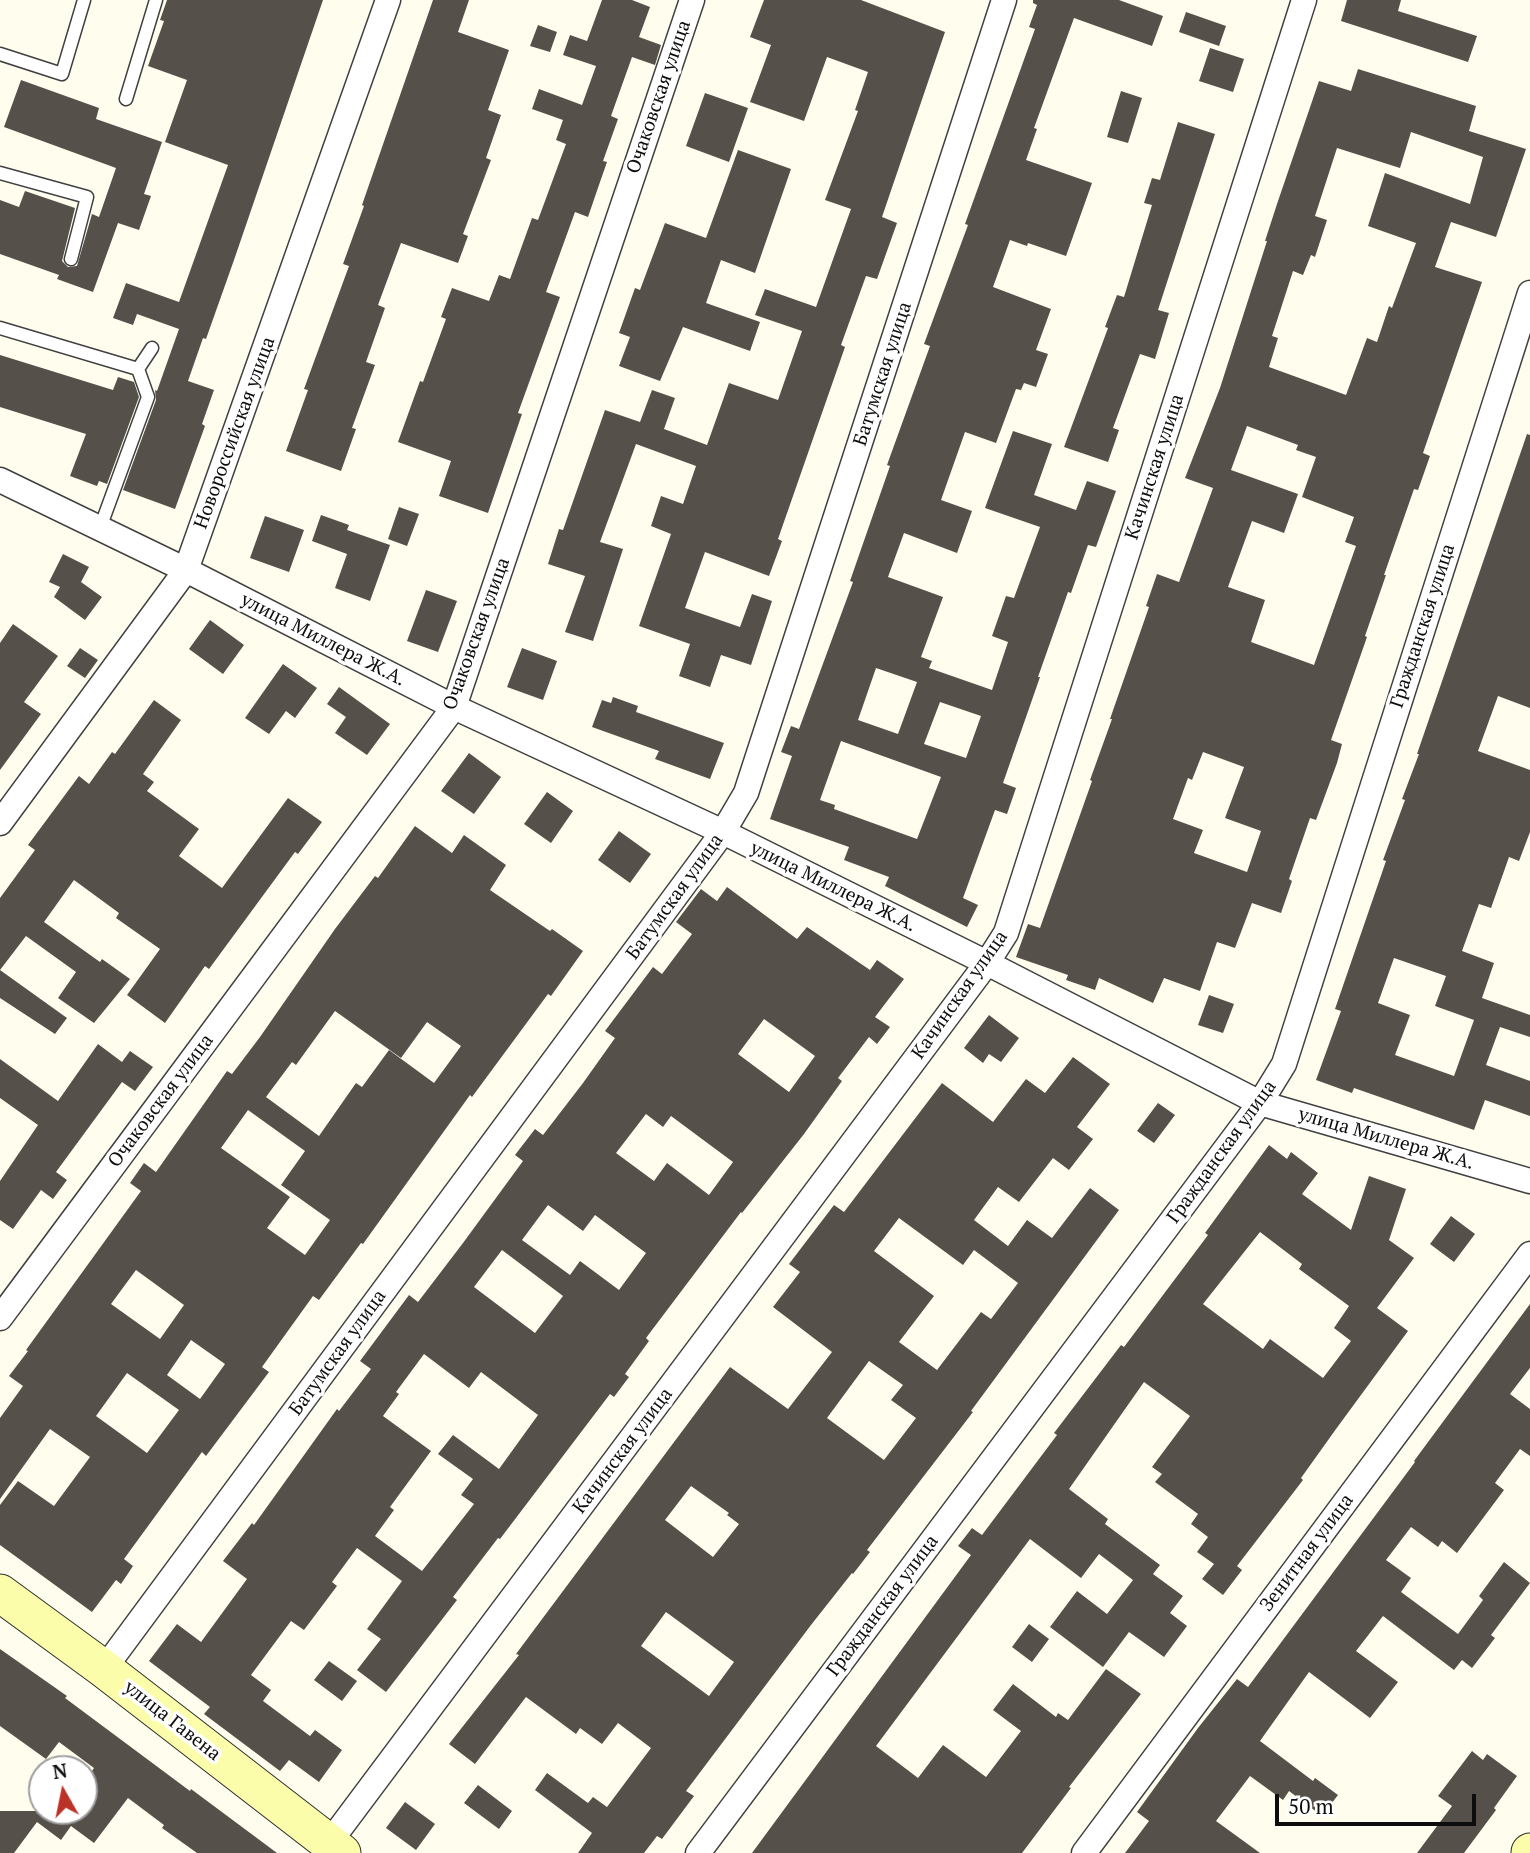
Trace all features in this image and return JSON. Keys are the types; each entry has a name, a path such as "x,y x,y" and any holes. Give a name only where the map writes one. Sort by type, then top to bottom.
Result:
{"street":[{"name":"Новороссийская улица","path":"0,823 186,570 388,0"},
{"name":"Очаковская улица","path":"0,1318 454,707 692,0"},
{"name":"Батумская улица","path":"104,1669 723,832 746,793 1004,0"},
{"name":"Качинская улица","path":"336,1848 1006,933 1304,0"},
{"name":"Гражданская улица","path":"698,1853 1260,1103 1284,1065 1530,293"},
{"name":"улица Миллера Ж.А.","path":"0,480 186,570 454,707 723,832 987,962 1260,1103 1530,1181"},
{"name":"Зенитная улица","path":"1084,1853 1530,1254"},
{"name":"улица Гавена","path":"0,1593 104,1669 336,1848"}],"lane":[{"path":"0,54 62,74 84,0"},
{"path":"126,99 156,0"},
{"path":"0,173 87,197 71,259"},
{"path":"0,328 138,369"},
{"path":"138,369 152,348"},
{"path":"100,528 148,397 138,369"}],"building":[{"path":"167,0 323,0 234,260 188,381 214,390 202,424 205,426 175,509 123,490 156,400 155,390 157,391 179,329 137,314 133,325 113,318 126,283 179,302 228,165 165,142 187,80 148,66 164,21 160,20"},
{"path":"433,0 469,0 458,32 509,50 488,110 501,115 486,158 491,160 463,234 468,236 458,263 401,243 378,305 385,308 366,362 375,365 352,428 356,429 341,471 286,451 308,390 304,389 349,266 343,264 364,206 362,205"},
{"path":"602,0 632,0 650,7 639,37 661,45 655,65 632,57 611,116 618,119 588,217 575,212 546,292 560,297 518,413 522,414 488,513 439,496 451,461 398,442 446,319 441,317 452,288 489,301 499,275 510,279 532,218 538,220 566,144 556,140 563,120 532,109 539,89 582,105 596,66 563,55 570,35 587,41"},
{"path":"764,0 861,0 945,32 882,217 897,223 877,279 866,276 841,345 845,347 778,539 782,541 769,576 705,552 685,608 740,627 752,594 772,601 751,665 721,655 710,687 679,676 690,644 639,626 671,534 651,526 661,496 683,504 696,466 636,444 600,542 623,549 593,641 565,632 585,576 548,564 559,529 563,530 605,410 640,422 652,390 675,398 664,429 707,445 729,383 778,400 802,331 755,315 765,289 816,307 851,209 825,200 858,111 855,110 868,72 827,57 804,121 750,102 771,45 750,37"},
{"path":"1033,0 1119,0 1163,16 1152,46 1074,18 1034,128 1037,129 1026,160 1092,183 1066,256 1010,240 993,287 1051,309 1036,350 1048,354 1036,387 1024,383 1021,390 1016,389 996,443 965,432 941,500 972,511 957,553 904,533 888,577 943,597 921,657 932,661 929,668 992,690 1008,642 992,636 1006,596 1014,598 1040,527 985,508 1013,431 1052,444 1034,495 1076,510 1087,481 1116,491 1096,547 1088,545 1071,593 1068,592 1038,677 1003,783 1016,788 1007,814 995,810 963,898 978,905 967,927 885,886 889,877 844,860 849,847 770,819 792,756 781,752 791,726 799,729 853,582 850,581 890,466 887,465 930,346 924,344 1035,29 1029,27 1037,5","holes":["876,668 917,682 898,734 858,720","940,702 981,716 966,758 924,744","841,741 941,777 917,839 834,809 835,805 820,800"]},
{"path":"1347,0 1401,0 1398,11 1477,36 1468,62 1341,21"},
{"path":"1186,12 1226,26 1219,46 1179,32"},
{"path":"538,25 557,32 550,52 530,46"},
{"path":"1210,48 1244,59 1233,92 1199,81"},
{"path":"1358,69 1476,106 1469,131 1526,149 1496,237 1451,222 1435,267 1482,282 1423,453 1430,456 1418,490 1414,489 1384,575 1365,636 1367,637 1331,740 1342,744 1337,763 1316,820 1310,818 1289,879 1292,881 1281,913 1252,903 1235,948 1217,942 1200,991 1164,978 1153,1003 1099,978 1095,990 1066,980 1068,975 1016,957 1028,924 1040,928 1092,781 1090,780 1149,607 1146,606 1157,574 1179,582 1213,488 1185,478 1220,388 1265,241 1319,81 1351,91","holes":["1411,132 1483,157 1470,204 1385,173 1368,226 1416,243 1377,342 1367,338 1346,395 1269,367 1278,338 1272,336 1293,271 1303,275 1311,255 1315,257 1327,220 1315,216 1337,148 1400,168","1247,426 1298,445 1296,450 1316,457 1302,497 1354,517 1345,542 1356,546 1314,665 1251,642 1265,600 1228,587 1252,521 1284,533 1298,494 1231,470","1203,752 1244,767 1225,818 1261,831 1247,872 1194,853 1203,830 1173,819 1188,778 1192,780"]},
{"path":"21,80 99,108 96,119 162,142 144,194 151,196 139,230 118,223 93,292 57,279 59,275 0,254 0,200 19,207 25,191 75,208 62,261 68,267 77,266 92,214 99,217 116,168 4,127"},
{"path":"1121,91 1142,98 1128,143 1107,137"},
{"path":"705,93 748,108 729,162 686,146"},
{"path":"1178,122 1215,134 1158,310 1169,313 1155,359 1140,354 1113,428 1119,430 1108,462 1064,447 1108,328 1105,327 1117,295 1124,297 1152,205 1144,203 1152,178 1160,180"},
{"path":"738,150 791,169 755,273 721,260 706,303 760,322 750,351 683,327 660,381 619,366 630,337 619,333 635,288 640,290 665,223 706,238"},
{"path":"0,355 113,390 118,377 134,382 139,397 107,484 99,481 97,486 70,476 86,434 0,407"},
{"path":"1527,434 1530,435 1530,708 1498,696 1478,751 1530,770 1530,832 1519,861 1509,857 1491,908 1479,904 1462,951 1494,963 1482,998 1530,1015 1530,1037 1500,1027 1486,1065 1530,1081 1530,1116 1485,1100 1474,1130 1354,1088 1352,1093 1316,1080 1341,1011 1335,1009 1386,861 1383,860 1405,800 1402,799","holes":["1394,958 1446,976 1435,1006 1474,1020 1454,1076 1395,1055 1410,1015 1378,1003"]},
{"path":"399,507 419,514 407,546 388,539"},
{"path":"321,515 349,525 347,530 390,545 370,601 335,588 347,554 312,541"},
{"path":"265,516 304,530 289,572 250,558"},
{"path":"63,554 89,567 81,582 102,597 85,620 54,597 60,587 49,582"},
{"path":"426,590 457,601 438,652 407,641"},
{"path":"210,620 244,645 223,674 189,649"},
{"path":"13,624 58,656 24,702 41,714 0,770 0,643"},
{"path":"80,648 98,660 85,678 67,666"},
{"path":"522,648 557,661 543,700 507,687"},
{"path":"283,664 317,688 295,718 286,711 269,734 245,718"},
{"path":"339,687 390,724 367,755 335,733 346,717 327,704"},
{"path":"613,697 638,706 636,712 724,743 710,779 655,759 659,751 592,727 602,700 611,703"},
{"path":"154,700 181,720 143,774 154,782 147,791 199,829 179,856 222,888 288,798 322,822 298,854 295,852 209,969 205,966 165,1023 127,995 160,949 116,918 119,913 74,880 44,922 100,962 102,959 130,979 94,1023 58,998 76,972 26,936 0,970 0,898 35,850 28,845 79,776 89,784 112,752 115,754"},
{"path":"469,753 501,777 474,814 441,791"},
{"path":"547,792 573,811 551,843 524,824"},
{"path":"415,826 452,853 464,835 506,865 490,890 583,951 472,1097 470,1095 363,1244 361,1243 319,1300 313,1296 262,1367 269,1372 206,1456 202,1452 124,1559 133,1566 121,1584 116,1580 92,1612 0,1545 0,1505 18,1481 54,1506 90,1457 50,1429 0,1499 0,1418 23,1386 9,1376 141,1191 130,1183 144,1163 156,1172 227,1071 232,1074 335,929 375,876 378,878","holes":["335,1011 401,1058 427,1022 461,1046 434,1083 389,1050 362,1087 356,1083 319,1136 266,1097 292,1062 296,1065","248,1110 305,1151 281,1185 330,1220 305,1255 267,1228 290,1197 221,1148","136,1270 184,1305 160,1339 111,1304","191,1340 225,1364 200,1399 167,1375","127,1373 179,1410 147,1453 96,1416"]},
{"path":"619,831 651,854 630,883 598,860"},
{"path":"727,887 797,939 807,927 870,970 877,960 904,979 875,1017 890,1027 877,1044 869,1037 838,1078 842,1081 804,1134 646,1338 649,1341 625,1374 629,1377 614,1397 610,1394 500,1539 498,1538 453,1597 457,1600 386,1692 357,1670 381,1639 367,1629 402,1581 357,1548 332,1582 337,1586 304,1630 291,1621 251,1675 271,1690 263,1701 310,1736 315,1730 342,1750 319,1782 289,1760 280,1771 204,1714 210,1707 149,1661 177,1624 201,1642 247,1579 223,1561 252,1523 254,1525 337,1409 339,1411 371,1369 360,1361 409,1295 418,1302 463,1243 523,1161 515,1155 535,1129 543,1135 583,1083 615,1038 605,1031 653,967 662,974 692,934 676,922 701,889 717,901","holes":["764,1019 815,1056 789,1092 738,1054","646,1114 663,1127 671,1116 733,1162 709,1195 667,1163 654,1181 616,1153","548,1205 583,1231 595,1215 646,1253 619,1290 580,1261 570,1275 522,1240","502,1250 563,1296 535,1333 474,1287","424,1354 469,1388 481,1372 538,1415 499,1469 453,1435 438,1454 473,1479 461,1495 474,1504 422,1571 375,1536 394,1510 390,1507 431,1451 383,1416 399,1394 396,1392"]},
{"path":"0,970 67,1018 55,1034 0,998"},
{"path":"1209,995 1234,1004 1223,1033 1198,1025"},
{"path":"989,1015 1019,1038 1001,1062 989,1054 983,1063 964,1048"},
{"path":"98,1044 122,1062 130,1051 153,1067 135,1091 122,1082 56,1172 67,1180 53,1199 41,1190 13,1229 0,1220 0,1181 38,1125 0,1098 0,1059 58,1101"},
{"path":"1073,1057 1110,1084 1077,1127 1093,1139 1069,1170 1053,1158 1019,1202 998,1187 974,1220 1008,1246 1027,1220 1052,1238 1090,1188 1119,1210 971,1411 973,1412 867,1550 870,1552 811,1625 686,1791 694,1796 662,1839 657,1836 644,1853 578,1853 592,1833 535,1790 547,1773 588,1803 593,1797 607,1807 651,1748 618,1723 602,1744 580,1728 576,1734 526,1697 475,1764 449,1744 519,1655 516,1654 730,1367 788,1409 832,1352 773,1307 800,1272 789,1264 834,1205 844,1212 942,1083 993,1122 1026,1079 1045,1093","holes":["899,1218 963,1265 974,1250 1018,1283 991,1319 981,1312 937,1370 899,1342 934,1296 874,1251","869,1361 903,1385 891,1400 916,1418 884,1460 827,1418","691,1486 729,1513 727,1515 739,1524 713,1557 665,1520","666,1612 734,1662 709,1696 641,1646"]},
{"path":"1158,1103 1175,1115 1154,1143 1137,1131"},
{"path":"1269,1145 1287,1159 1291,1152 1318,1173 1302,1194 1351,1230 1369,1176 1406,1189 1389,1240 1414,1258 1377,1308 1408,1331 1301,1478 1303,1480 1237,1566 1242,1570 1223,1595 1202,1579 1214,1564 1197,1552 1208,1537 1191,1524 1198,1514 1155,1482 1162,1474 1152,1467 1190,1416 1144,1382 1069,1489 1108,1519 1105,1524 1160,1565 1153,1574 1183,1596 1170,1613 1187,1626 1164,1657 1129,1632 1103,1667 1050,1627 1077,1591 1107,1614 1133,1580 1099,1554 1081,1578 1030,1539 876,1746 918,1778 943,1745 986,1777 1021,1731 993,1710 1013,1684 1056,1717 1058,1713 1068,1720 1106,1669 1141,1694 1022,1853 752,1853 971,1555 958,1546 972,1528 982,1535 1057,1435 1054,1433 1121,1345 1124,1347 1208,1235 1205,1233","holes":["1260,1232 1302,1264 1299,1269 1349,1306 1334,1328 1351,1341 1323,1378 1270,1339 1263,1349 1203,1304"]},
{"path":"1451,1216 1475,1234 1454,1262 1430,1244"},
{"path":"1530,1304 1530,1368 1510,1394 1530,1409 1530,1456 1520,1449 1495,1483 1504,1490 1457,1553 1442,1541 1438,1547 1411,1527 1386,1560 1411,1578 1401,1592 1458,1634 1483,1600 1479,1596 1504,1562 1530,1583 1491,1635 1495,1638 1472,1668 1462,1660 1454,1670 1383,1616 1356,1651 1398,1682 1370,1718 1309,1672 1260,1741 1313,1781 1315,1778 1338,1795 1322,1816 1289,1791 1283,1800 1250,1776 1216,1821 1260,1853 1125,1853 1149,1821 1137,1812 1198,1728 1237,1679 1248,1687"},
{"path":"1029,1624 1049,1639 1032,1662 1012,1647"},
{"path":"0,1649 277,1853 197,1853 162,1828 164,1825 128,1798 94,1843 71,1826 61,1840 41,1825 98,1825 98,1755 76,1755 59,1742 49,1755 40,1755 0,1726"},
{"path":"329,1661 357,1681 342,1701 314,1680"},
{"path":"1472,1751 1483,1760 1487,1754 1517,1776 1464,1853 1417,1853 1452,1806 1438,1796"},
{"path":"478,1785 512,1811 499,1829 464,1803"},
{"path":"405,1802 435,1824 416,1850 386,1828"},
{"path":"0,1811 28,1811 28,1825 35,1825 14,1853 0,1853"}]}
